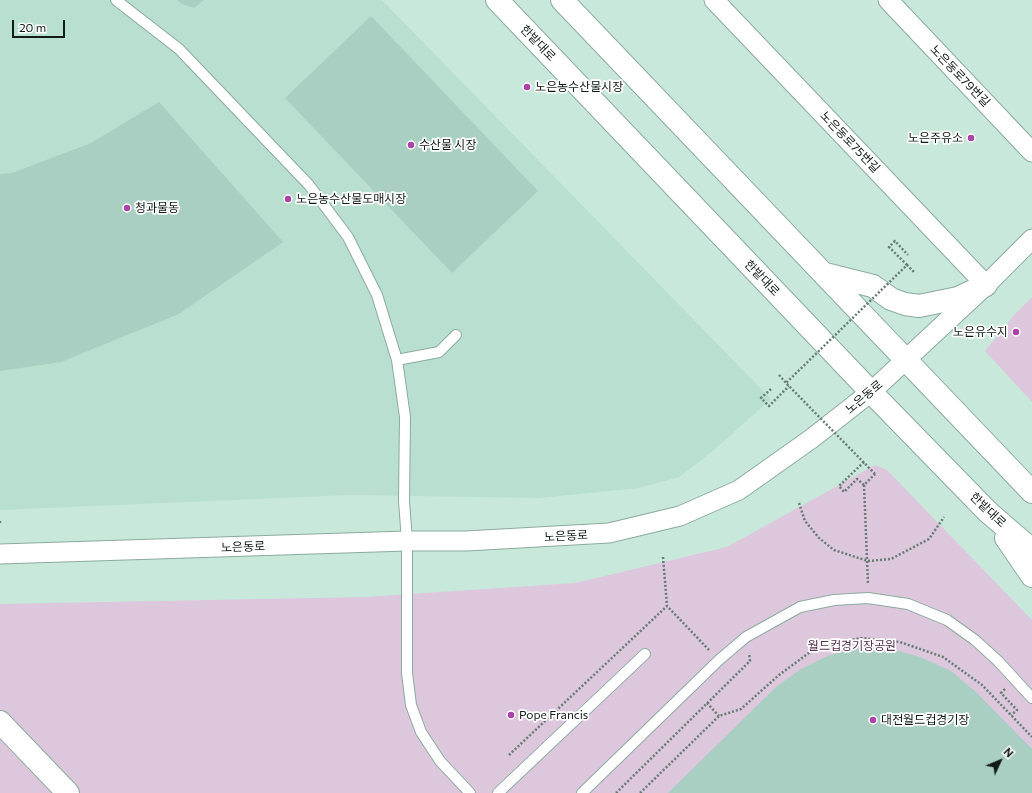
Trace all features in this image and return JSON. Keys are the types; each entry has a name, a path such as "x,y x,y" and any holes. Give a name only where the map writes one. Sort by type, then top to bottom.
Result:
{"main road":[{"name":"한밭대로","path":"497,0 871,392 988,512 1032,550"},
{"path":"562,0 1032,491"},
{"path":"825,274 873,286 891,299 905,304 919,306 958,298 986,285"},
{"path":"988,512 1032,576"},
{"path":"0,722 68,793"}],"street":[{"name":"노은동로75번길","path":"714,0 986,285"},
{"name":"노은동로79번길","path":"888,0 1032,152"},
{"name":"노은동로","path":"0,554 466,541 609,533 680,516 739,490 812,439 871,392 986,285 1032,239"}],"lane":[{"path":"116,0 179,49 309,185 348,237 374,288 397,360 405,417 404,501 407,542 407,673 411,705 421,732 440,761 470,793"},
{"path":"397,360 438,352 456,334"},
{"path":"582,793 719,660 746,637 800,607 834,600 868,598 908,604 947,620 975,640 998,661 1032,698"},
{"path":"498,793 645,654"}],"path":[{"path":"908,255 894,241 889,247 914,272"},
{"path":"786,383 907,265"},
{"path":"779,375 875,474 864,485"},
{"path":"771,389 761,398 769,406 789,386"},
{"path":"864,462 839,486 844,492 857,479 864,485 868,561 868,598"},
{"path":"799,503 805,521 819,538 834,550 868,561 891,559 928,540 944,518"},
{"path":"663,557 667,606"},
{"path":"640,793 719,716 741,709 779,674 817,647 861,638 900,642 943,657 982,684 1032,737"},
{"path":"616,793 750,661"},
{"path":"1010,692 1006,688 1001,692 1017,710 1011,715"},
{"path":"707,703 719,716"}],"shaded area":[{"name":"노은농수산물도매시장","path":"0,0 382,0 771,399 714,450 679,477 639,488 539,498 351,495 0,510"}],"green space":[{"name":"노은유수지","path":"1032,297 1032,402 985,351 1016,313"},
{"name":"월드컵경기장공원","path":"875,465 887,470 1032,620 1032,793 0,793 0,604 365,597 575,583 727,547"}],"building":[{"path":"177,0 204,0 194,8 182,4"},
{"name":"수산물 시장","path":"371,16 538,191 452,273 285,98"},
{"name":"청과물동","path":"159,102 283,242 179,314 61,362 0,371 0,174 12,173 91,143"},
{"name":"대전월드컵경기장","path":"860,648 891,649 920,657 951,671 975,691 1032,749 1032,793 668,793 776,687 801,669 830,655"}],"place":[{"name":"노은농수산물시장","path":"527,87"},
{"name":"노은주유소","path":"971,138"},
{"name":"수산물 시장","path":"411,145"},
{"name":"노은농수산물도매시장","path":"288,199"},
{"name":"청과물동","path":"127,208"},
{"name":"노은유수지","path":"1016,332"},
{"name":"Pope Francis","path":"511,715"},
{"name":"대전월드컵경기장","path":"873,720"}]}
